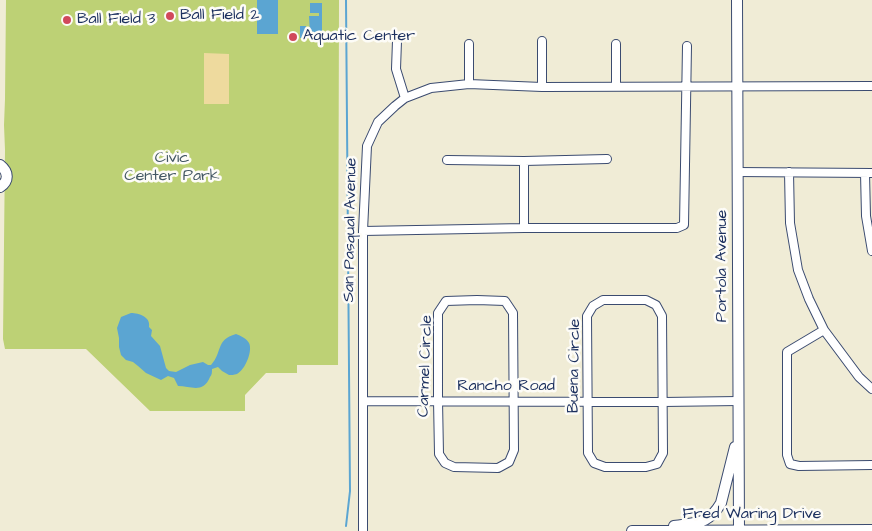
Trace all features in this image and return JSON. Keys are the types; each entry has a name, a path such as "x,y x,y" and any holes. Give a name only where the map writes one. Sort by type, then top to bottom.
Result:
{"main road":[{"name":"Portola Avenue","path":"737,0 739,531"},
{"path":"0,165 4,168 7,175 6,182 0,187"},
{"path":"642,531 703,521 711,517 721,503 739,434"},
{"name":"Fred Waring Drive","path":"632,531 872,530"}],"street":[{"path":"397,41 396,69 405,98"},
{"path":"542,41 542,87"},
{"path":"469,44 469,84"},
{"path":"616,44 616,87"},
{"path":"363,231 677,228 684,225 687,46"},
{"name":"San Pasqual Avenue","path":"363,531 363,231 367,146 378,122 405,98 431,88 469,84 542,87 872,86"},
{"path":"447,160 607,159"},
{"path":"524,161 524,228"},
{"path":"737,172 868,173 866,216 872,251"},
{"path":"789,172 790,223 798,270 808,299 824,330 859,377 872,389"},
{"name":"Buena Circle","path":"603,300 646,300 656,305 662,316 663,402 663,453 657,464 646,467 605,468 594,463 588,453 587,316 593,306 603,300"},
{"name":"Carmel Circle","path":"446,301 505,301 513,313 514,401 514,450 509,462 498,468 454,467 444,463 439,454 438,313 446,301"},
{"path":"824,330 787,352 787,455 790,464 800,466 872,465"},
{"name":"Rancho Road","path":"363,401 739,401"}],"green space":[{"name":"Civic Center Park","path":"6,0 339,0 338,365 297,365 297,373 266,373 245,395 245,411 150,411 86,349 5,349 3,339"}],"sand":[{"path":"204,53 229,54 229,104 204,104"}],"water":[{"path":"257,0 278,0 278,34 257,34"},
{"path":"310,3 322,3 322,38 300,38 300,26 306,26 306,34 310,34 309,16 319,16 319,13 310,13"},
{"path":"131,313 141,315 148,321 149,327 152,330 151,336 160,346 166,368 169,371 176,372 190,365 203,362 211,365 222,343 236,334 245,338 249,343 248,360 243,369 236,374 229,375 218,367 212,369 212,374 204,386 196,388 178,386 174,378 168,376 161,380 146,373 121,355 117,328 121,317"}],"waterway":[{"path":"346,0 350,491 346,526"}],"place":[{"name":"Ball Field 2","path":"170,16"},
{"name":"Ball Field 3","path":"67,20"},
{"name":"Aquatic Center","path":"293,37"}]}
